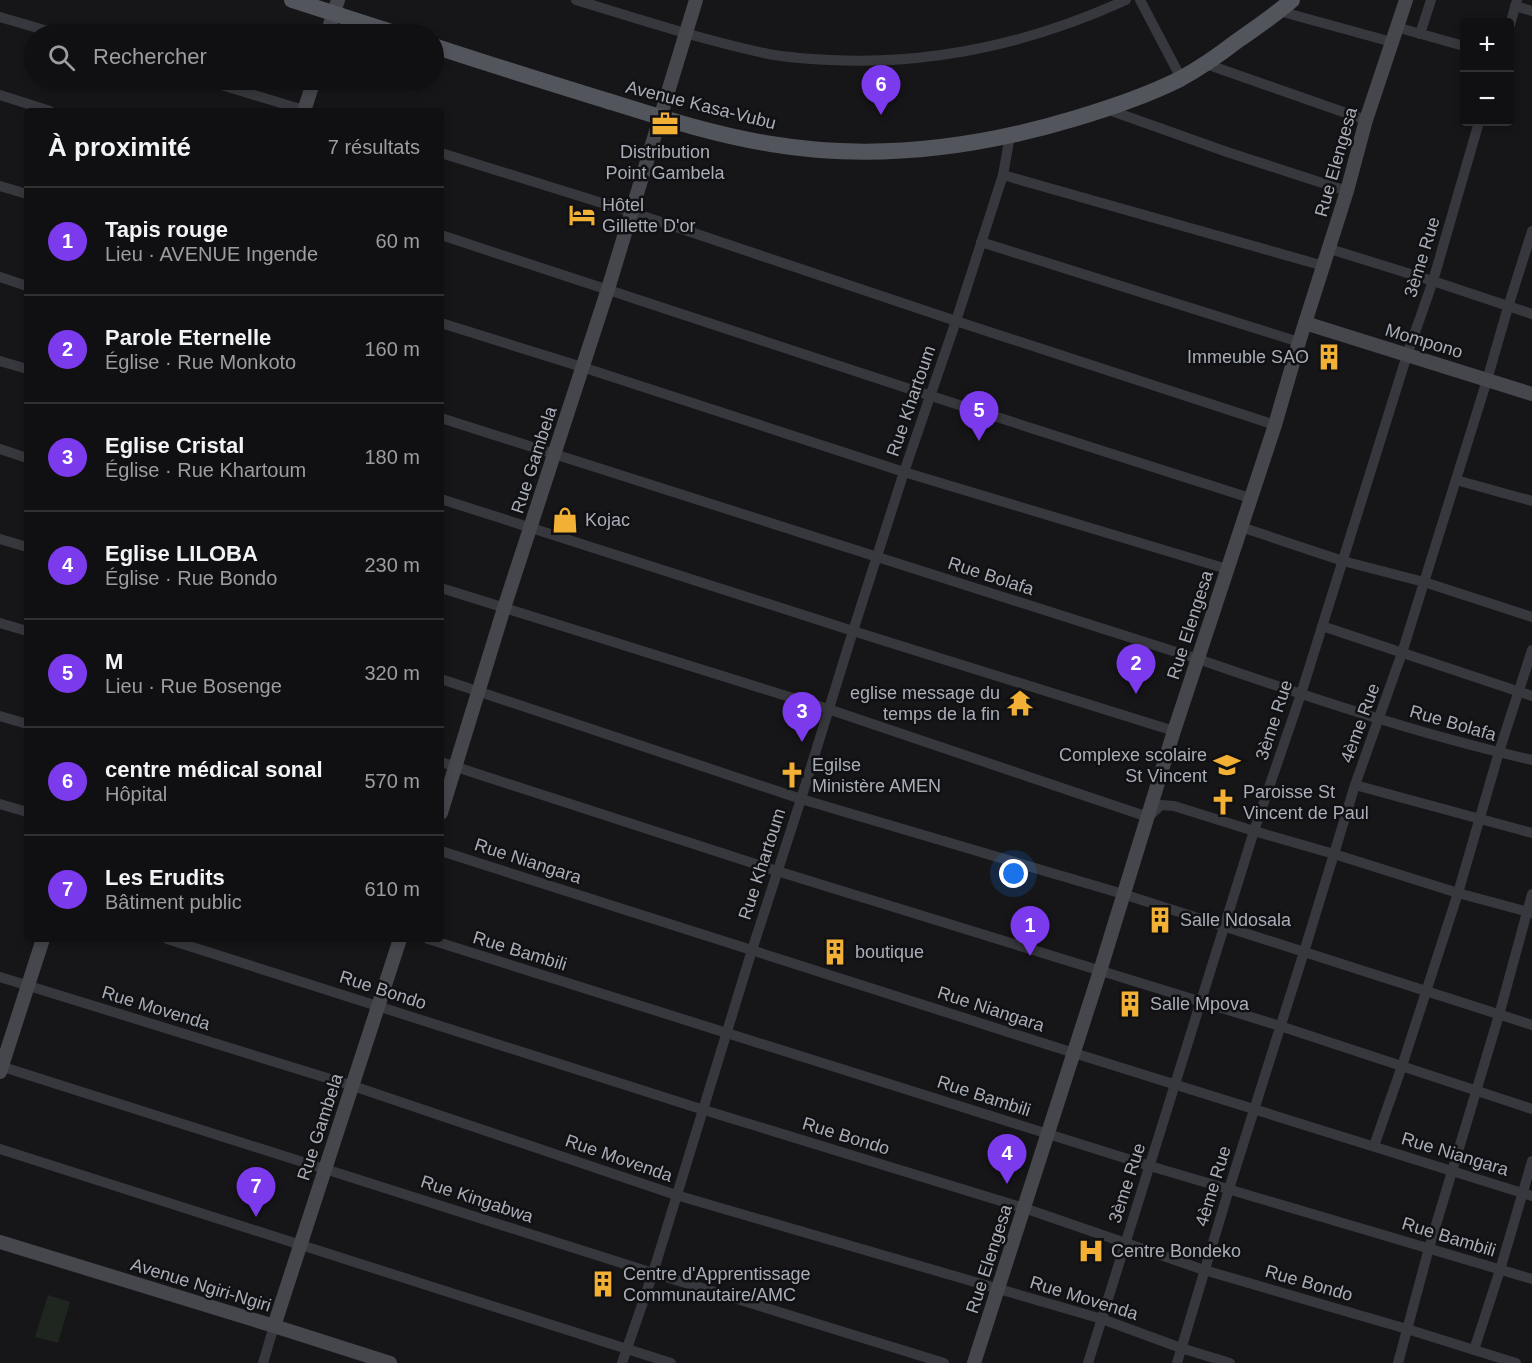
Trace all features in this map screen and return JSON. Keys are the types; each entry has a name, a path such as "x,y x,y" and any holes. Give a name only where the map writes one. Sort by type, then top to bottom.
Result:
{"main road":[{"path":"292,0 336,7 375,24"},
{"name":"Avenue Kasa-Vubu","path":"444,49 661,118 734,138 806,149 888,152 943,147 1010,136 1106,109 1146,95 1206,64 1292,0"}],"street":[{"path":"576,0 766,54 856,61 927,57 1026,38 1080,20 1126,0"},
{"name":"Rue Gambela","path":"444,804 504,608 608,289 696,0"},
{"path":"1140,0 1181,78"},
{"name":"Rue Elengesa","path":"974,1363 1100,971 1174,731 1275,425 1299,342 1330,249 1366,120 1406,0"},
{"path":"1420,34 1431,0"},
{"path":"1511,18 1516,3 1532,11"},
{"path":"330,24 336,7"},
{"path":"1279,11 1392,42"},
{"path":"0,17 24,24"},
{"path":"1396,27 1460,45"},
{"path":"1206,64 1366,120"},
{"path":"237,90 295,108"},
{"path":"306,108 311,90"},
{"path":"0,95 41,108"},
{"path":"1106,109 1347,191"},
{"name":"3ème Rue","path":"1088,1363 1254,831 1301,694 1407,355 1433,281 1478,126"},
{"name":"Rue Khartoum","path":"622,1363 653,1273 853,631 1003,175 1010,136"},
{"path":"444,154 631,212 1275,425"},
{"path":"1003,175 1324,266"},
{"path":"0,186 24,193"},
{"name":"4ème Rue","path":"1177,1363 1355,785 1402,653 1488,380 1532,231"},
{"path":"444,236 1250,498"},
{"path":"981,242 1299,342"},
{"path":"1330,249 1532,314"},
{"path":"0,277 24,285"},
{"name":"Mompono","path":"1305,323 1532,394"},
{"path":"444,324 904,472 1227,569"},
{"path":"0,361 24,368"},
{"name":"Rue Bolafa","path":"444,419 1198,659 1379,719 1532,760"},
{"path":"0,449 24,457"},
{"path":"1456,480 1532,501"},
{"path":"444,500 1174,731"},
{"path":"1241,527 1343,561 1424,582 1532,617"},
{"path":"0,539 24,546"},
{"path":"444,589 828,709 1148,818 1161,805 1174,806 1458,893 1530,912"},
{"path":"0,622 24,630"},
{"path":"1322,626 1532,696"},
{"path":"1374,1146 1458,893 1499,752 1532,650"},
{"path":"444,680 801,799 1123,894 1532,1026"},
{"path":"0,716 24,723"},
{"path":"444,763 777,871 1280,1026 1532,1109"},
{"path":"1355,785 1532,833"},
{"path":"0,804 24,811"},
{"name":"Rue Niangara","path":"444,852 1074,1053 1527,1194"},
{"path":"1398,1363 1429,1248 1530,912 1532,894"},
{"path":"1,1068 42,942"},
{"name":"Rue Bondo","path":"176,942 704,1110 1024,1208 1204,1270 1516,1363"},
{"name":"Rue Gambela","path":"274,1326 399,942"},
{"name":"Rue Bambili","path":"438,942 1150,1166 1532,1279"},
{"name":"Rue Movenda","path":"0,977 353,1086 676,1195 1102,1319 1230,1363"},
{"name":"Rue Kingabwa","path":"1,1068 944,1363"},
{"path":"0,1149 671,1363"},
{"path":"1474,1350 1527,1194 1532,1161"},
{"name":"Avenue Ngiri-Ngiri","path":"0,1242 390,1363"},
{"path":"263,1363 274,1326"}],"shaded area":[{"path":"48,1295 70,1302 58,1343 35,1337"}],"place":[{"name":"centre médical sonal","path":"881,115"},
{"name":"Distribution Point Gambela","path":"665,124"},
{"name":"Hôtel Gillette D'or","path":"582,215"},
{"name":"Immeuble SAO","path":"1329,357"},
{"name":"M","path":"979,441"},
{"name":"Kojac","path":"565,520"},
{"name":"Parole Eternelle","path":"1136,694"},
{"name":"eglise message du temps de la fin","path":"1020,703"},
{"name":"Eglise Cristal","path":"802,742"},
{"name":"Complexe scolaire St Vincent","path":"1227,765"},
{"name":"Egilse Ministère AMEN","path":"792,775"},
{"name":"Paroisse St Vincent de Paul","path":"1223,802"},
{"name":"Salle Ndosala","path":"1160,920"},
{"name":"boutique","path":"835,952"},
{"name":"Tapis rouge","path":"1030,956"},
{"name":"Salle Mpova","path":"1130,1004"},
{"name":"Eglise LILOBA","path":"1007,1184"},
{"name":"Les Erudits","path":"256,1217"},
{"name":"Centre Bondeko","path":"1091,1251"},
{"name":"Centre d'Apprentissage Communautaire/AMC","path":"603,1284"}]}
